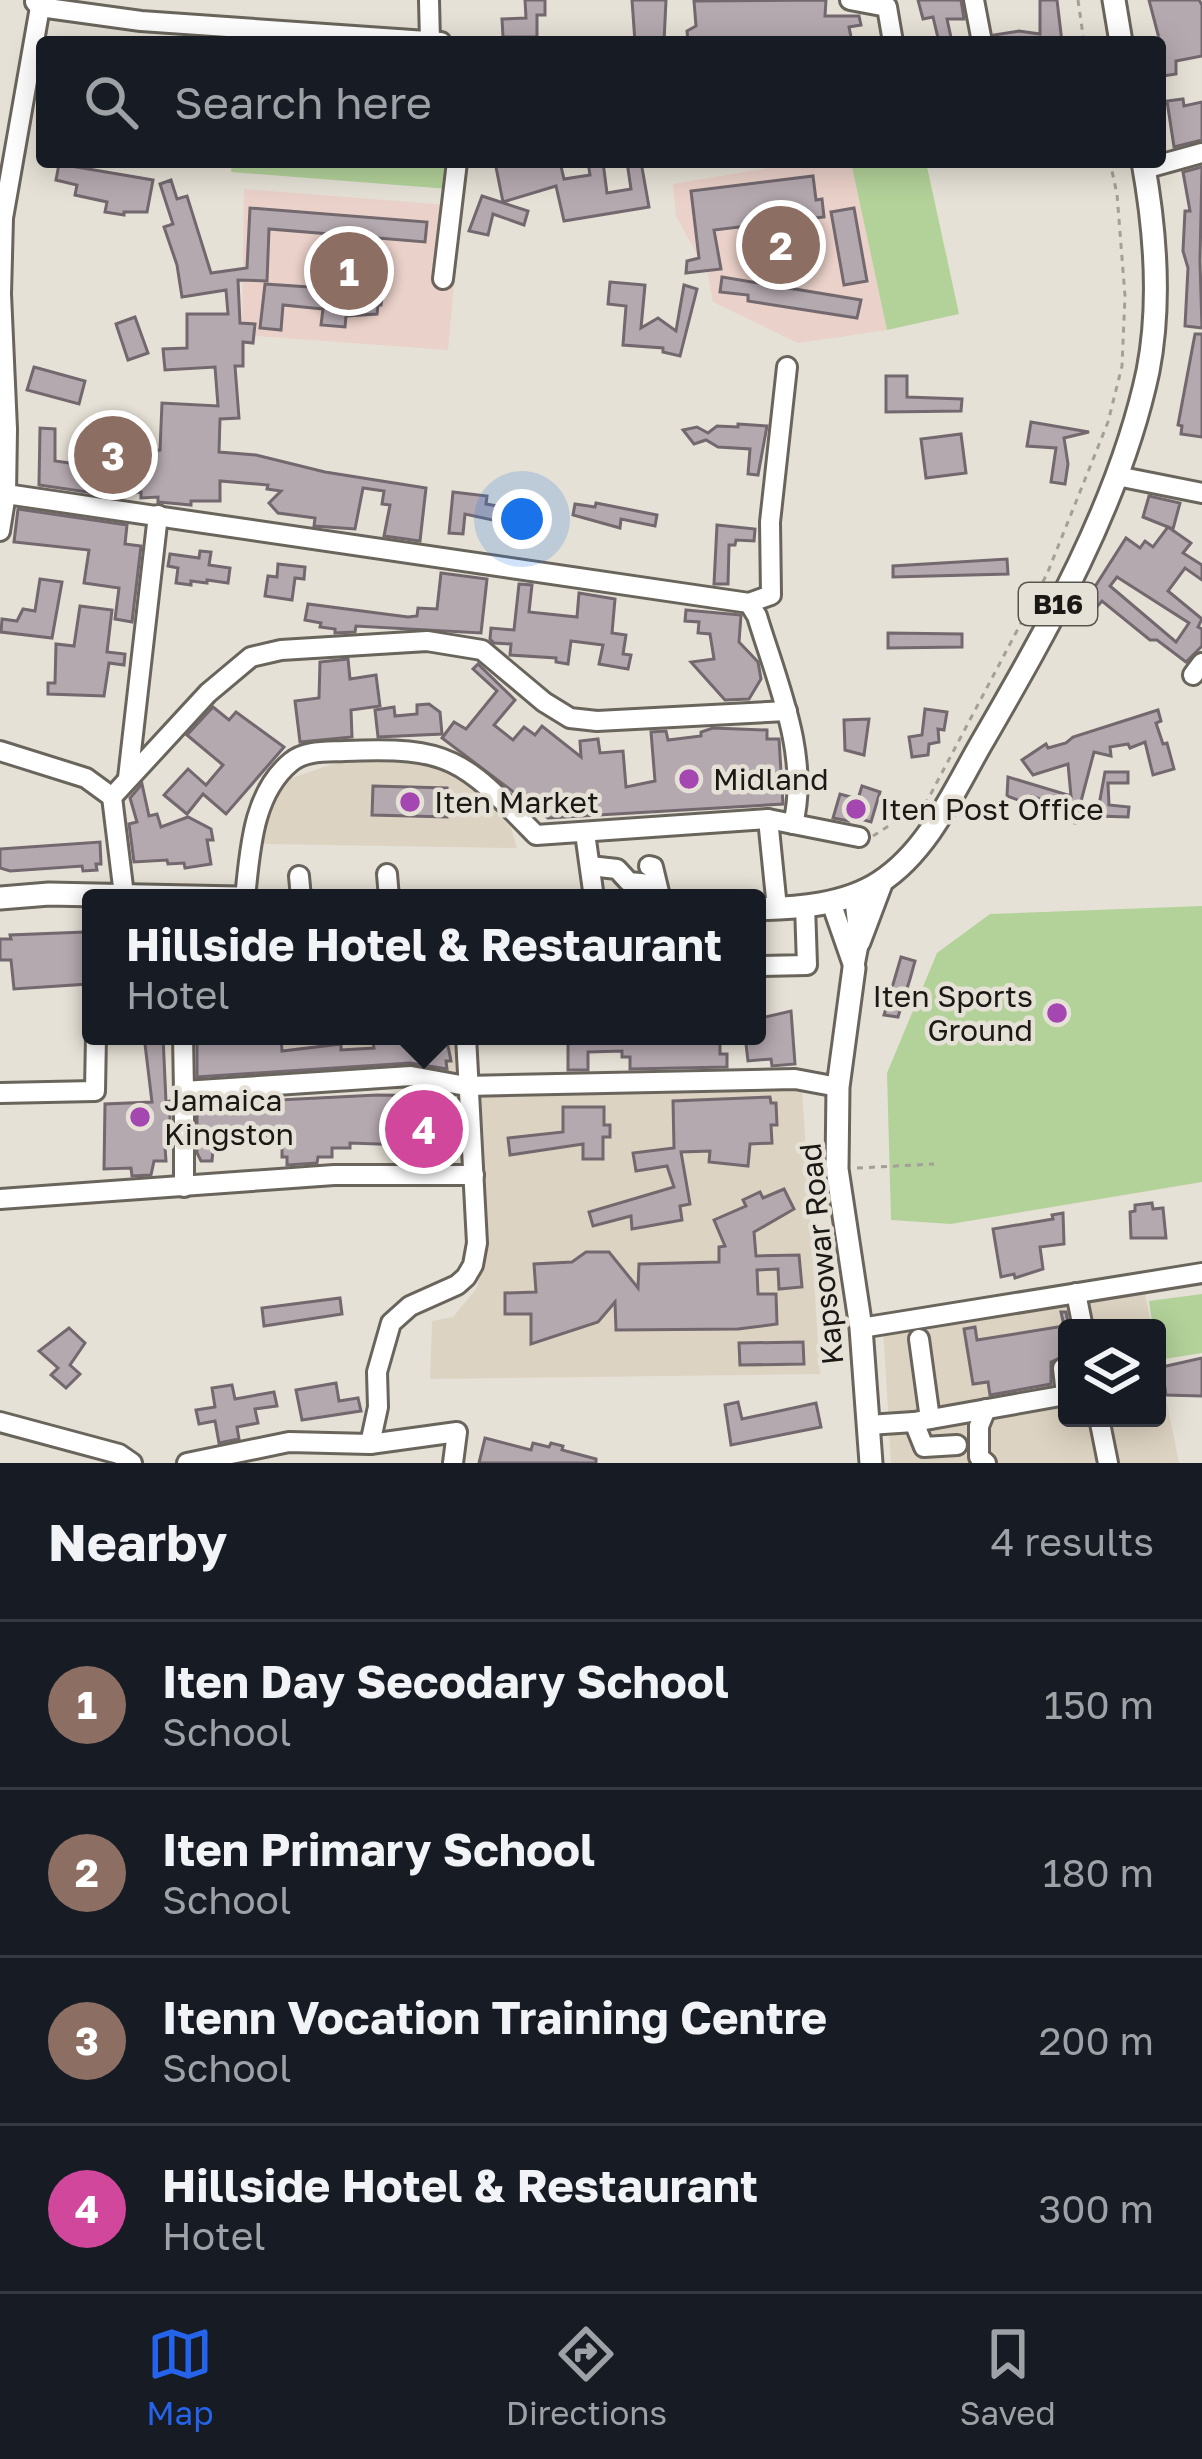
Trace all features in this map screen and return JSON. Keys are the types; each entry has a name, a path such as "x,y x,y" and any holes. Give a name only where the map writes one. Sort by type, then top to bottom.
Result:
{"main road":[{"path":"1114,0 1120,36"},
{"name":"B16","path":"767,908 831,902 882,881 931,831 1038,646 1117,476 1147,373 1154,334 1152,235 1144,168"},
{"path":"859,942 882,881"},
{"path":"0,898 82,896"},
{"name":"Kapsowar Road","path":"854,968 838,1087 837,1168 861,1328 871,1463"}],"street":[{"path":"429,0 430,36"},
{"path":"850,0 887,7 892,36"},
{"path":"974,0 981,36"},
{"path":"0,531 6,494 3,218 37,4 141,21 358,36"},
{"path":"1166,161 1202,153"},
{"path":"443,279 456,168"},
{"path":"6,494 749,603 771,595 770,522 787,367"},
{"path":"1117,476 1202,493"},
{"path":"128,778 158,515"},
{"path":"749,603 787,711 801,792 793,824"},
{"path":"112,797 208,693 251,657 280,650 427,641 482,650 570,718 596,721 787,711"},
{"path":"0,751 86,778 112,797 123,889"},
{"path":"243,889 262,800 292,761 313,753 426,751 454,762 506,801 536,835 768,819 859,837"},
{"path":"767,908 768,819"},
{"path":"585,833 593,889"},
{"path":"590,866 653,867 658,889"},
{"path":"633,867 629,882 650,884 654,889"},
{"path":"387,874 388,889"},
{"path":"299,876 300,889"},
{"name":"Kapsowar Road","path":"854,895 859,942 854,968"},
{"name":"Kapsowar Road","path":"831,902 854,968"},
{"path":"766,966 806,965 805,905"},
{"path":"0,1093 95,1091 96,1045"},
{"path":"183,1045 184,1187"},
{"path":"370,1444 378,1407 376,1372 391,1323 410,1306 457,1286 473,1265 477,1243 466,1045"},
{"path":"184,1091 411,1076 466,1086 795,1079 838,1087"},
{"path":"0,1199 334,1175 474,1175"},
{"path":"861,1328 1202,1273"},
{"path":"1076,1293 1081,1319"},
{"path":"919,1339 924,1447 958,1445"},
{"path":"868,1425 922,1421 1058,1396"},
{"path":"986,1409 977,1441 979,1457 986,1463"},
{"path":"0,1421 122,1460"},
{"path":"1102,1427 1108,1463"},
{"path":"187,1463 289,1442 370,1444 458,1432 453,1463"}],"path":[{"path":"1078,0 1083,36"},
{"path":"859,837 873,836 928,801 1047,574 1108,422 1122,366 1125,296 1118,194 1112,168"},
{"path":"837,1168 934,1164"}],"shaded area":[{"path":"769,168 852,168 887,330 798,343 713,302 708,274 676,216 673,184"},
{"path":"244,189 461,206 448,350 242,335"},
{"path":"335,763 430,764 475,789 511,828 517,848 263,844 274,791 289,779"},
{"path":"263,1045 457,1045 459,1076 265,1083"},
{"path":"802,1089 820,1374 430,1379 432,1321 453,1317 477,1288 489,1241 477,1096"},
{"path":"1145,1294 1150,1319 1058,1319 1058,1427 1166,1427 1166,1398 1179,1463 891,1463 883,1327"}],"green space":[{"path":"231,168 451,168 449,189 231,172"},
{"path":"852,168 927,168 959,314 887,330"},
{"name":"Iten Sports Ground","path":"1202,906 1202,1182 951,1224 891,1220 887,1073 937,953 990,914"},
{"path":"1202,1294 1202,1353 1166,1359 1166,1319 1152,1319 1149,1301"}],"building":[{"path":"525,0 545,0 545,15 537,15 537,36 503,36 502,19 526,18"},
{"path":"632,0 666,0 664,36 635,36"},
{"path":"826,0 825,16 859,16 861,25 849,27 851,36 687,36 696,26 694,1"},
{"path":"918,0 961,0 964,19 947,19 951,36 938,36 933,17 923,19"},
{"path":"1040,0 1057,0 1061,36 994,35 1019,31 1040,34"},
{"path":"1149,0 1199,0 1202,56 1176,61 1176,74 1166,76 1166,36 1158,36"},
{"path":"1183,99 1184,106 1202,102 1202,140 1174,147 1167,101"},
{"path":"1202,167 1202,328 1185,326 1188,268 1183,251 1185,211 1190,211 1183,172"},
{"path":"58,168 82,168 153,180 147,212 124,215 105,212 107,202 75,195 77,185 56,180"},
{"path":"496,168 561,168 564,179 590,175 589,168 604,168 607,193 631,189 628,168 642,168 649,207 564,221 556,186 503,202"},
{"path":"813,176 824,217 714,230 721,269 686,273 687,261 699,258 691,191"},
{"path":"171,180 177,199 187,196 211,273 247,268 250,208 427,222 425,242 269,229 267,281 238,280 240,323 255,324 253,343 243,342 243,366 235,366 239,418 220,419 219,452 426,488 420,541 384,536 390,505 382,504 384,491 363,488 355,529 314,526 315,518 278,513 269,503 281,491 267,489 268,485 220,481 220,501 191,501 191,505 141,498 141,492 101,494 39,485 40,428 55,429 55,461 92,466 91,455 160,450 162,403 218,406 215,367 165,370 163,349 187,348 187,314 228,314 226,290 182,297 164,227 173,224 160,184"},
{"path":"482,196 528,211 524,225 493,214 488,235 469,231"},
{"path":"854,208 867,281 844,285 831,212"},
{"path":"722,277 861,300 857,318 748,301 748,295 720,292"},
{"path":"610,282 645,285 641,328 658,318 676,331 684,285 697,289 680,356 663,352 663,348 623,345 626,306 608,304"},
{"path":"265,284 383,292 377,314 346,316 345,327 321,325 323,309 283,305 281,330 260,328"},
{"path":"135,317 148,353 128,360 116,324"},
{"path":"1195,334 1202,334 1202,437 1181,434 1178,425"},
{"path":"34,367 85,381 79,404 27,390"},
{"path":"886,376 907,376 907,397 962,399 961,411 886,412"},
{"path":"1031,422 1089,432 1064,438 1065,484 1051,482 1056,448 1027,446"},
{"path":"717,426 767,426 758,475 748,474 750,449 718,447 706,440 694,444 683,430 697,427 708,433"},
{"path":"961,434 966,473 926,478 921,439"},
{"path":"453,492 487,496 486,504 509,508 512,493 529,496 525,527 465,514 463,534 449,533"},
{"path":"1149,496 1180,503 1173,529 1143,517"},
{"path":"596,503 657,515 655,526 621,519 620,528 573,515 575,504 595,507"},
{"path":"18,509 127,525 125,544 141,546 132,622 115,619 119,588 84,583 89,550 14,542"},
{"path":"717,525 755,529 754,541 736,540 729,545 728,584 714,584"},
{"path":"1168,527 1191,543 1183,553 1202,565 1202,580 1185,568 1168,591 1202,619 1198,627 1202,646 1186,662 1102,601 1082,624 1075,618 1126,538 1140,548 1145,541 1153,547","holes":["1117,577 1189,623 1176,642 1110,586"]},
{"path":"200,551 211,552 209,565 230,568 228,583 176,583 178,568 168,566 170,554 199,558"},
{"path":"1007,559 1008,574 893,577 893,566"},
{"path":"278,564 305,567 304,579 295,578 292,600 265,596 268,576 277,577"},
{"path":"441,573 487,579 481,633 356,626 355,632 335,633 335,629 305,620 308,604 417,616 418,608 437,609"},
{"path":"40,579 62,582 52,638 1,632 2,619 17,621 23,609 35,611"},
{"path":"519,584 532,585 529,612 577,617 579,593 615,599 612,633 626,635 623,654 631,655 628,669 599,664 603,645 571,641 568,664 556,658 510,655 511,644 494,643 491,628 514,630"},
{"path":"80,606 112,610 107,652 125,654 124,665 109,663 104,696 48,694 48,683 55,683 56,644 74,646"},
{"path":"686,610 741,615 739,642 758,662 761,679 749,699 725,700 691,662 714,659 710,634 698,633 699,622 685,621"},
{"path":"888,633 962,634 962,647 888,648"},
{"path":"348,659 350,679 376,675 380,706 351,710 352,737 300,742 295,701 319,698 320,662"},
{"path":"478,664 515,700 494,725 513,740 524,727 535,735 542,726 581,757 580,741 598,739 600,753 623,751 626,787 655,781 651,732 666,731 668,740 701,736 713,728 767,730 767,739 779,739 783,804 548,818 442,738 454,722 466,729 497,691 473,669"},
{"path":"429,704 440,712 442,734 378,737 375,710 394,707 395,716 417,714 417,705"},
{"path":"213,707 229,720 236,712 284,747 226,814 203,794 187,814 164,795 188,769 206,785 223,765 187,735"},
{"path":"925,709 947,712 944,730 938,729 939,742 929,744 928,755 912,757 909,737 922,735"},
{"path":"1158,710 1161,721 1156,723 1174,769 1153,775 1145,742 1130,748 1128,744 1110,747 1111,756 1094,752 1075,824 1072,810 1031,796 1029,804 1007,796 1008,777 1071,796 1068,764 1033,775 1022,760 1046,744 1048,748 1066,743"},
{"path":"869,719 864,755 845,750 844,720"},
{"path":"1105,772 1128,772 1128,783 1108,783 1109,805 1129,807 1128,817 1097,816"},
{"path":"142,784 149,816 157,814 161,827 188,817 211,829 213,840 207,840 211,864 185,868 184,863 168,864 167,860 134,862 129,824 137,822 130,798"},
{"name":"Iten Market","path":"373,786 447,788 447,817 372,815"},
{"path":"862,786 880,792 871,822 850,816 849,821 833,818 840,794 858,799"},
{"path":"100,842 97,870 83,871 82,866 0,868 0,849"},
{"path":"82,932 82,984 14,989 11,960 0,960 0,939 11,939 10,935"},
{"path":"901,957 915,961 910,979 898,1017 884,1015"},
{"path":"791,1011 795,1064 748,1061 746,1045 766,1045 766,1017"},
{"path":"145,1045 163,1045 166,1102 170,1101 166,1161 154,1161 151,1175 132,1176 131,1168 104,1169 105,1104 152,1102"},
{"path":"197,1045 282,1045 282,1051 333,1045 341,1045 341,1050 448,1045 451,1061 446,1061 447,1069 410,1063 197,1077"},
{"path":"568,1045 720,1045 720,1054 727,1054 727,1067 630,1069 630,1057 622,1057 622,1051 588,1052 588,1070 568,1070"},
{"path":"443,1096 443,1158 407,1158 407,1145 350,1143 350,1148 332,1148 332,1157 318,1157 317,1163 287,1165 287,1157 282,1157 282,1135 214,1139 212,1161 201,1161 197,1153 197,1104"},
{"path":"770,1097 776,1103 777,1125 771,1125 772,1143 750,1144 748,1166 709,1162 710,1151 681,1152 690,1204 680,1206 682,1220 632,1229 631,1216 593,1226 589,1212 674,1187 667,1166 636,1171 633,1153 674,1148 673,1101"},
{"path":"563,1107 604,1107 610,1137 603,1137 603,1159 583,1159 583,1144 510,1155 508,1138 563,1132"},
{"path":"784,1189 794,1209 754,1232 756,1256 799,1255 802,1287 779,1289 778,1269 757,1270 758,1294 776,1294 777,1324 616,1330 615,1302 598,1322 531,1344 531,1314 505,1314 505,1293 536,1292 534,1264 572,1262 586,1252 609,1252 638,1288 639,1264 719,1262 719,1247 725,1246 714,1220 746,1206 743,1200 760,1192 763,1198"},
{"path":"1152,1203 1153,1209 1163,1208 1166,1238 1131,1238 1130,1212 1135,1205"},
{"path":"1063,1213 1064,1244 1040,1247 1043,1269 1015,1278 1014,1274 1001,1277 993,1229 1053,1219 1052,1215"},
{"path":"340,1298 342,1314 264,1326 262,1308"},
{"path":"975,1327 977,1340 1058,1327 1058,1359 1051,1362 1051,1384 990,1395 988,1382 973,1384 964,1329"},
{"path":"69,1328 85,1343 70,1365 80,1374 66,1388 51,1375 58,1368 39,1351"},
{"path":"803,1342 804,1364 740,1365 739,1343"},
{"path":"1202,1358 1202,1396 1166,1395 1166,1366"},
{"path":"336,1383 339,1401 358,1398 361,1411 302,1420 296,1390"},
{"path":"232,1385 235,1399 274,1392 277,1406 255,1409 258,1423 237,1427 239,1439 219,1443 215,1421 199,1424 196,1410 215,1407 212,1388"},
{"path":"738,1402 742,1419 816,1403 821,1427 731,1445 725,1405"},
{"path":"485,1438 531,1450 533,1443 549,1447 551,1443 596,1459 596,1463 479,1463"}],"place":[{"name":"Iten Primary School","path":"781,245"},
{"name":"Iten Day Secodary School","path":"349,271"},
{"name":"Itenn Vocation Training Centre","path":"113,455"},
{"name":"Midland","path":"689,779"},
{"name":"Iten Market","path":"410,802"},
{"name":"Iten Post Office","path":"856,809"},
{"name":"Iten Sports Ground","path":"1057,1013"},
{"name":"Jamaica Kingston","path":"140,1117"},
{"name":"Hillside Hotel & Restaurant","path":"424,1129"}]}
